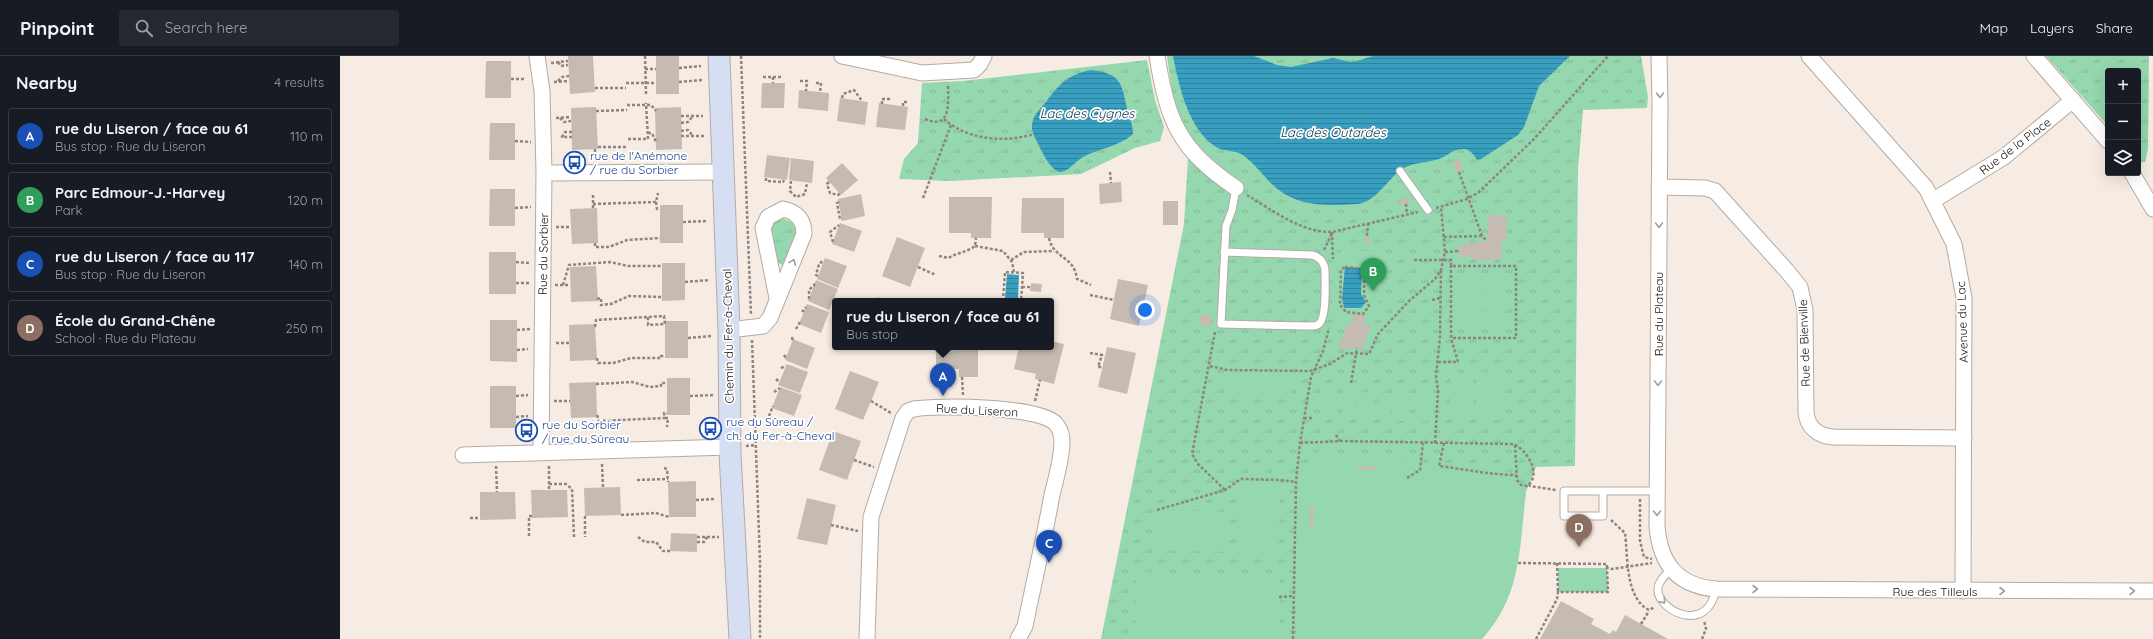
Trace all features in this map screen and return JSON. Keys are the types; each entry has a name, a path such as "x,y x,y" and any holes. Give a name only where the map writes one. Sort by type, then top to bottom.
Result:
{"street":[{"name":"Chemin du Fer-à-Cheval","path":"719,56 730,171 720,333 739,446 740,639"},
{"path":"842,56 889,61 922,73 969,71 977,68 984,56"},
{"path":"1157,56 1165,102 1180,136 1206,166 1236,188"},
{"name":"Rue du Plateau","path":"1659,56 1658,538 1662,553 1671,569"},
{"name":"Avenue du Lac","path":"1810,56 1926,188 1934,200 1954,244 1962,282 1964,438 1963,591"},
{"path":"2034,56 2107,140"},
{"name":"Rue du Sorbier","path":"543,59 545,457"},
{"name":"Rue de la Place","path":"1934,200 2004,157 2073,100"},
{"path":"544,173 730,171"},
{"path":"2135,176 2149,191 2153,209"},
{"name":"Rue de Bienville","path":"1659,187 1705,188 1715,190 1800,287 1805,310 1806,412 1808,423 1813,429 1822,434 1833,437 1964,438"},
{"path":"720,333 765,325 770,318 804,234 802,222 799,218 790,211 783,209 768,216 763,228 777,298"},
{"name":"Rue du Liseron","path":"903,418 911,409 919,408 996,409 1033,414 1048,419 1056,424 1061,434 1062,448 1025,626 1018,639"},
{"path":"867,639 871,517 903,418"},
{"path":"463,455 545,457 739,446"},
{"name":"Rue des Tilleuls","path":"1671,569 1692,584 1716,589 2153,591"}],"lane":[{"path":"1400,171 1428,210"},
{"path":"1224,252 1312,255 1319,258 1325,265 1324,312 1322,321 1315,326 1221,324 1224,252 1226,226 1232,210 1236,188"},
{"path":"1603,492 1603,516 1564,516 1564,491 1657,491"},
{"path":"1671,569 1659,584 1658,594 1662,602 1682,613 1695,616 1704,612 1713,602 1716,589"}],"path":[{"path":"645,56 646,94"},
{"name":"Chemin du Fer-à-Cheval","path":"741,56 751,319"},
{"path":"1236,188 1299,224 1320,232 1332,232 1368,224 1441,207 1469,198 1479,192 1534,139 1608,56"},
{"path":"543,59 557,62 568,62"},
{"path":"557,62 561,66 568,65"},
{"path":"679,68 701,66"},
{"path":"646,69 656,69"},
{"path":"558,81 562,77 569,76"},
{"path":"763,77 782,77"},
{"path":"773,77 773,83"},
{"path":"511,80 531,79"},
{"path":"679,82 702,80"},
{"path":"551,82 569,81"},
{"path":"800,81 807,81 806,91"},
{"path":"626,83 656,82"},
{"path":"925,119 934,122 944,119 947,114 948,82"},
{"path":"816,83 821,84 820,92"},
{"path":"595,88 626,88"},
{"path":"842,98 843,94 854,90 862,101"},
{"path":"882,104 882,99 890,100"},
{"path":"903,106 903,102 908,102"},
{"path":"628,139 648,139 646,104"},
{"path":"627,105 651,105 656,111"},
{"path":"596,111 627,110"},
{"path":"681,116 703,116"},
{"path":"681,123 688,122 693,116"},
{"path":"553,118 571,117"},
{"path":"560,118 564,122 571,122"},
{"path":"944,119 951,125 984,137 1003,140 1034,134"},
{"path":"923,198 951,125"},
{"path":"681,131 688,130 693,136"},
{"path":"572,132 565,132 562,138 572,137"},
{"path":"648,133 652,133 656,142"},
{"path":"681,136 704,136"},
{"path":"515,141 533,142"},
{"path":"598,156 595,153 596,148 628,147"},
{"path":"730,171 746,171"},
{"path":"1110,172 1111,183"},
{"path":"1459,172 1482,236 1487,241"},
{"path":"766,178 766,181 775,183 783,182 784,180"},
{"path":"791,181 790,191 796,197 805,194 806,182"},
{"path":"829,182 827,184 830,192 838,195 840,193"},
{"path":"658,193 656,209 660,208"},
{"path":"593,194 593,208"},
{"path":"593,204 656,202"},
{"path":"839,202 837,203 840,219 842,219"},
{"path":"1406,204 1407,214"},
{"path":"515,208 533,206"},
{"path":"1434,443 1441,270 1445,252 1441,207"},
{"path":"683,222 707,221"},
{"path":"1367,236 1368,224"},
{"path":"833,242 830,232 839,225"},
{"path":"553,227 571,227"},
{"path":"1323,252 1332,232"},
{"path":"1332,232 1332,261"},
{"path":"1444,237 1482,236"},
{"path":"595,243 595,248 609,247 627,240 660,238"},
{"path":"975,246 976,238"},
{"path":"1048,238 1054,251 1073,266 1077,278 1091,285"},
{"path":"939,256 948,258 975,246 989,249 1000,249 1011,260 1014,272"},
{"path":"1011,260 1024,252 1054,251"},
{"path":"1445,252 1459,251"},
{"path":"818,276 816,275 818,264 824,260"},
{"path":"1414,260 1451,260 1451,338 1458,362 1438,362"},
{"path":"516,262 533,263"},
{"path":"563,285 570,265 610,262 628,266 662,266"},
{"path":"1451,266 1516,266 1516,338 1451,338"},
{"path":"918,267 936,275"},
{"path":"1345,267 1364,269 1364,295 1369,306 1363,314 1359,313 1346,312 1340,305 1342,270 1345,267"},
{"path":"1210,366 1227,370 1291,372 1310,371 1314,368 1330,364 1347,353 1366,355 1372,351 1378,334 1410,300 1435,279 1441,270"},
{"path":"1003,298 1005,272 1023,273 1021,298"},
{"path":"685,282 710,280"},
{"path":"516,283 533,282"},
{"path":"809,299 809,290 815,284"},
{"path":"552,285 570,285"},
{"path":"1022,287 1030,287"},
{"path":"1090,295 1114,300"},
{"path":"597,299 601,298 601,305 611,304 629,296 662,297"},
{"path":"1432,300 1440,298"},
{"path":"802,312 806,307"},
{"path":"595,326 596,320 664,316 665,324 648,325 648,317"},
{"path":"796,328 800,322"},
{"path":"1221,324 1215,325 1210,366 1192,448 1192,454 1198,464 1225,490"},
{"path":"1293,639 1296,482 1300,443 1314,368 1323,351 1329,326"},
{"path":"517,330 533,328"},
{"path":"688,338 720,333"},
{"path":"792,337 793,342"},
{"name":"Chemin du Fer-à-Cheval","path":"752,339 760,562 760,639"},
{"path":"552,343 570,343"},
{"path":"1351,384 1357,348"},
{"path":"517,350 532,349"},
{"path":"1090,353 1102,355 1098,367 1102,367"},
{"path":"597,358 598,363 613,363 631,358 661,358 661,356 665,356"},
{"path":"781,368 786,366"},
{"path":"776,379 779,382"},
{"path":"1033,414 1040,380"},
{"path":"596,384 632,382 650,386 661,386 661,383 667,383"},
{"path":"774,392 780,388"},
{"path":"516,396 533,395"},
{"path":"690,396 714,395"},
{"path":"871,400 903,418"},
{"path":"552,401 570,401"},
{"path":"769,416 773,406"},
{"path":"667,413 664,413 665,418 668,418 668,427"},
{"path":"597,415 599,426 603,428"},
{"path":"516,416 532,416"},
{"path":"599,421 665,418"},
{"path":"1304,418 1313,418"},
{"path":"1336,434 1340,441"},
{"path":"1300,443 1340,441 1444,444 1515,444 1525,452 1531,463 1532,476 1529,484"},
{"path":"1407,478 1420,470 1423,443"},
{"path":"1444,444 1439,466 1483,471 1493,475 1516,475"},
{"path":"1515,444 1516,475 1521,485 1529,484 1564,491"},
{"path":"739,446 756,445"},
{"path":"545,457 549,490"},
{"path":"602,460 603,488"},
{"path":"854,460 885,471"},
{"path":"496,464 497,492"},
{"path":"637,480 668,480 667,470 664,468"},
{"path":"1156,510 1225,490 1240,479 1296,482"},
{"path":"549,484 566,484 572,489 574,537"},
{"path":"1640,498 1640,541 1644,557 1650,559"},
{"path":"696,500 718,499"},
{"path":"620,515 656,513 669,517"},
{"path":"529,536 529,516 532,516"},
{"path":"585,516 585,537"},
{"path":"470,518 480,518"},
{"path":"1611,520 1625,533 1629,568 1636,598 1640,605 1650,610 1641,624"},
{"path":"831,525 870,534"},
{"path":"638,537 645,542 656,542 663,551 670,552"},
{"path":"697,537 719,537"},
{"path":"697,542 704,542 707,537"},
{"path":"1607,568 1629,568 1652,562 1654,567"},
{"path":"1518,563 1607,564 1608,592 1558,592"},
{"path":"1536,639 1557,599 1557,563"},
{"path":"1279,597 1294,596"},
{"path":"1702,639 1705,623"}],"green space":[{"path":"1167,56 1641,56 1648,97 1647,108 1583,110 1578,169 1575,466 1536,467 1525,495 1519,553 1512,588 1496,622 1482,639 1101,639 1184,224 1188,158 1199,148 1185,125 1176,104"},
{"path":"2046,56 2149,56 2148,149 2145,162 2141,162 2141,68 2105,68 2105,123"},
{"path":"1147,60 1155,100 1164,127 1160,141 1135,148 1081,174 950,181 899,179 904,159 918,143 922,83 963,81"},
{"path":"782,218 792,222 797,231 785,263 782,265 777,262 770,232 774,222"},
{"path":"1341,249 1381,252 1377,320 1371,324 1362,351 1357,348 1338,349 1347,324 1334,321"},
{"path":"1454,277 1476,277 1476,325 1454,326"},
{"path":"1482,277 1504,277 1505,325 1483,325"},
{"path":"1227,370 1291,372 1291,396 1226,394"},
{"path":"1473,372 1473,420 1451,421 1451,373"},
{"path":"1480,372 1502,372 1503,420 1481,420"},
{"path":"1325,391 1338,391 1336,419 1324,418"},
{"path":"1343,391 1356,392 1355,419 1342,419"},
{"path":"1361,392 1374,393 1373,420 1360,419"},
{"path":"1380,393 1392,393 1391,420 1378,420"},
{"path":"1398,393 1410,394 1409,421 1397,421"},
{"path":"1416,394 1429,395 1427,422 1415,421"},
{"path":"1319,451 1509,472 1526,493 1520,552 1512,587 1505,605 1495,622 1482,639 1298,639 1300,470"},
{"path":"1241,479 1280,480 1278,554 1239,554"},
{"path":"1157,510 1229,512 1228,552 1156,550"},
{"path":"1558,568 1607,568 1608,592 1558,592"},
{"path":"1136,572 1279,575 1279,639 1135,639"}],"water":[{"name":"Lac des Outardes","path":"1173,56 1254,56 1277,65 1291,67 1333,58 1351,62 1373,56 1570,56 1539,86 1524,127 1518,135 1481,159 1477,160 1470,151 1460,149 1439,159 1402,169 1376,195 1364,202 1357,204 1324,205 1302,201 1283,193 1244,156 1220,149 1206,139 1198,129 1186,106 1178,80"},
{"name":"Lac des Cygnes","path":"1091,70 1110,74 1119,82 1124,95 1133,134 1127,139 1114,145 1087,155 1068,169 1059,172 1050,165 1034,137 1032,131 1033,121 1037,112 1060,85 1077,74"},
{"path":"1345,267 1362,268 1361,294 1366,302 1361,308 1344,308 1342,298"},
{"path":"1007,274 1019,275 1018,298 1005,298"}],"building":[{"path":"568,56 593,56 595,92 570,94"},
{"path":"656,56 679,56 679,94 656,94"},
{"path":"486,61 511,61 511,98 485,98"},
{"path":"762,83 785,83 784,108 761,108"},
{"path":"799,90 829,93 828,111 798,108"},
{"path":"840,98 868,102 865,125 837,121"},
{"path":"879,103 908,107 905,130 876,127"},
{"path":"596,107 598,149 572,150 571,108"},
{"path":"681,107 682,149 656,150 655,108"},
{"path":"490,123 515,123 515,160 489,160"},
{"path":"767,155 790,158 787,180 764,177"},
{"path":"791,158 814,161 812,183 789,180"},
{"path":"1460,159 1462,172 1456,173 1454,160"},
{"path":"842,163 858,180 841,195 826,178"},
{"path":"1121,182 1122,202 1100,204 1099,184"},
{"path":"490,189 515,189 515,226 489,226"},
{"path":"861,194 865,216 842,221 838,199"},
{"path":"949,197 992,197 991,238 971,238 971,233 949,233"},
{"path":"1022,198 1064,198 1064,238 1044,238 1044,233 1021,233"},
{"path":"1409,198 1410,203 1400,205 1399,200"},
{"path":"1163,201 1178,201 1178,225 1163,225"},
{"path":"660,205 683,205 683,243 660,243"},
{"path":"597,208 598,243 572,244 570,209"},
{"path":"1489,215 1506,215 1507,240 1501,240 1502,259 1473,260 1473,256 1459,257 1459,245 1487,241"},
{"path":"840,223 862,231 854,252 832,244"},
{"path":"1364,236 1369,237 1368,243 1364,243"},
{"path":"897,237 925,248 910,287 882,276"},
{"path":"489,252 516,252 516,294 489,294"},
{"path":"825,258 847,266 838,288 817,279"},
{"path":"662,263 685,263 685,300 662,301"},
{"path":"596,266 598,301 571,302 570,267"},
{"path":"1118,279 1148,285 1139,326 1110,319"},
{"path":"816,280 838,289 834,298 832,298 832,303 829,310 808,301"},
{"path":"1031,283 1042,284 1041,292 1030,291"},
{"path":"807,304 829,312 821,333 799,324"},
{"path":"1353,313 1365,314 1364,324 1371,324 1362,351 1357,348 1338,349 1347,324 1352,325"},
{"path":"1200,315 1212,316 1211,326 1199,325"},
{"path":"490,320 517,320 517,362 490,361"},
{"path":"665,321 688,321 688,358 665,358"},
{"path":"595,324 597,360 570,361 569,325"},
{"path":"793,339 815,348 807,369 785,360"},
{"path":"1054,342 1064,344 1054,384 1035,379 1036,374 1014,369 1018,350 1054,350"},
{"path":"1107,347 1136,353 1127,394 1098,387"},
{"path":"936,350 978,350 978,377 959,377 959,369 936,369"},
{"path":"787,364 808,372 800,393 778,385"},
{"path":"850,371 879,382 863,420 835,409"},
{"path":"667,378 690,378 690,415 667,415"},
{"path":"596,382 597,417 571,418 569,383"},
{"path":"490,386 516,386 516,428 490,428"},
{"path":"780,387 802,395 794,416 772,408"},
{"path":"833,431 861,441 847,480 819,470"},
{"path":"1358,466 1377,467 1376,471 1357,469"},
{"path":"696,481 696,517 669,517 668,482"},
{"path":"620,487 621,515 585,516 584,488"},
{"path":"531,490 567,490 568,517 532,518"},
{"path":"480,492 515,492 516,519 480,520"},
{"path":"807,498 836,505 827,545 797,539"},
{"path":"1310,507 1314,507 1313,526 1309,526"},
{"path":"671,533 697,534 697,552 670,551"},
{"path":"1561,601 1594,619 1591,624 1610,634 1613,630 1616,632 1625,615 1668,639 1540,639"}],"place":[{"name":"rue de l'Anémone / rue du Sorbier","path":"574,162"},
{"name":"Parc Edmour-J.-Harvey","path":"1373,291"},
{"name":"rue du Liseron / face au 61","path":"943,396"},
{"name":"rue du Sûreau / ch. du Fer-à-Cheval","path":"711,428"},
{"name":"rue du Sorbier / rue du Sûreau","path":"526,431"},
{"name":"École du Grand-Chêne","path":"1579,547"},
{"name":"rue du Liseron / face au 117","path":"1049,563"}]}
